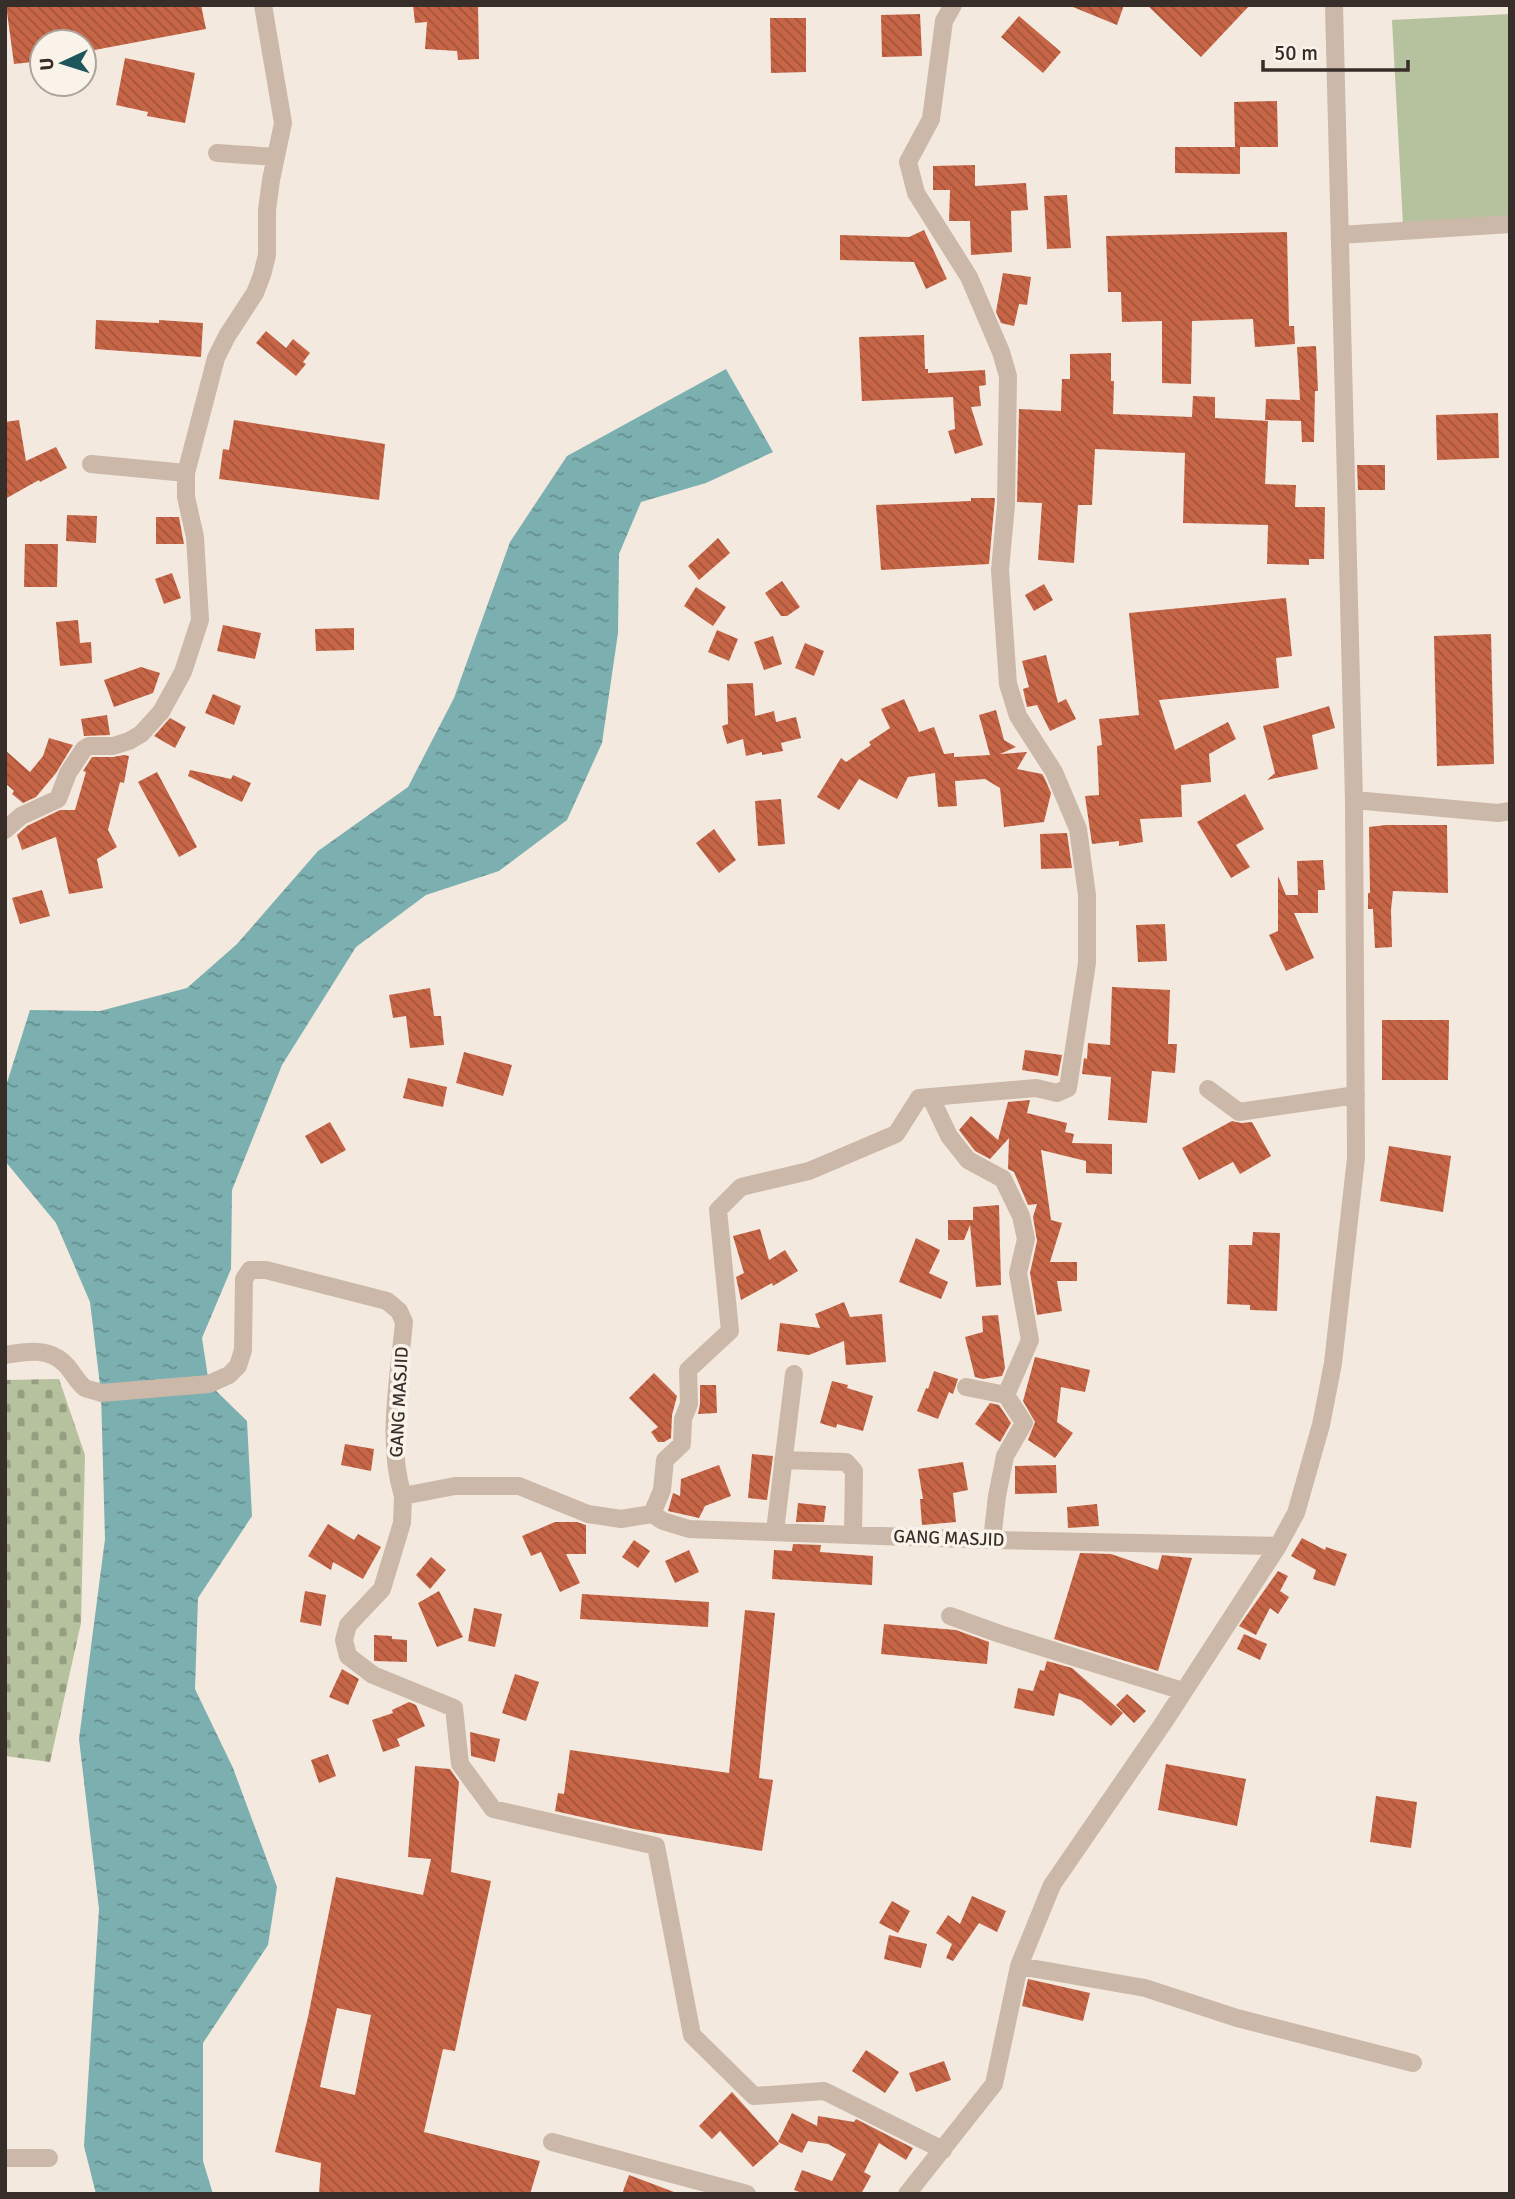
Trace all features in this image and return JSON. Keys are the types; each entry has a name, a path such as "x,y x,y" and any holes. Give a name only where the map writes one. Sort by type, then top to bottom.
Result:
{"street":[{"path":"5,830 21,816 58,799 68,773 84,749 96,745 113,746 141,734 161,712 183,672 200,620 195,537 186,497 186,473 216,358 255,293 262,275 267,255 267,210 283,123 263,5"},
{"path":"943,2150 824,2091 754,2096 692,2035 656,1846 493,1809 460,1765 454,1708 373,1675 348,1656 344,1640 348,1625 382,1589 402,1523 404,1496 455,1486 519,1486 588,1514 621,1519 652,1514 662,1490 665,1460 682,1444 683,1419 689,1404 688,1370 730,1331 719,1210 741,1187 809,1171 896,1134 919,1098 1036,1088 1057,1093 1068,1088 1087,963 1087,895 1078,829 1054,772 1018,716 1008,684 1000,570 1006,505 1007,376 1001,352 969,277 916,193 908,162 931,119 944,20 953,5"},
{"path":"907,2194 994,2084 1019,1966 1052,1885 1164,1722 1278,1546 1296,1513 1321,1425 1333,1363 1356,1158 1354,800 1334,5"},
{"path":"217,153 276,157"},
{"path":"1340,235 1510,224"},
{"path":"91,464 186,473"},
{"path":"1354,800 1498,813 1510,811"},
{"path":"1208,1089 1239,1112 1356,1095"},
{"path":"931,1097 949,1136 968,1160 1003,1179 1021,1216 1026,1239 1018,1273 1030,1340 1006,1395"},
{"name":"GANG MASJID","path":"5,1355 26,1351 54,1355 65,1363 85,1388 101,1393 209,1384 229,1375 238,1366 243,1350 244,1279 250,1270 266,1270 387,1301 399,1311 404,1322 394,1448 397,1476 404,1496"},
{"path":"775,1531 794,1374"},
{"path":"966,1387 1006,1395 1024,1423 1005,1456 992,1540"},
{"path":"783,1460 846,1462 854,1471 853,1534"},
{"name":"GANG MASJID","path":"652,1514 663,1521 689,1529 992,1540 1278,1546"},
{"path":"950,1616 1183,1691"},
{"path":"1019,1966 1144,1988 1237,2018 1413,2063"},
{"path":"552,2142 747,2194"},
{"path":"5,2158 49,2158"}],"green space":[{"path":"1510,14 1510,220 1403,225 1392,20"},
{"path":"59,1379 85,1455 81,1623 50,1762 5,1756 5,1380"}],"water":[{"path":"726,369 773,452 706,483 641,502 619,554 618,633 602,743 567,820 499,871 426,895 356,947 282,1065 232,1190 231,1269 202,1338 209,1384 247,1421 252,1516 198,1598 195,1689 233,1768 277,1887 268,1945 203,2043 203,2161 213,2194 96,2194 84,2146 99,1909 79,1739 105,1539 101,1393 90,1302 56,1223 5,1161 5,1089 30,1010 100,1011 187,988 237,944 318,851 408,787 454,698 510,542 567,456"}],"building":[{"path":"6,5 201,5 206,29 98,49 98,28 28,28 28,62 14,64"},
{"path":"413,5 478,5 479,59 458,60 457,51 425,49 427,22 415,23"},
{"path":"1068,5 1124,5 1117,25"},
{"path":"1147,5 1250,5 1201,57"},
{"path":"920,14 922,56 882,57 881,15"},
{"path":"1019,16 1061,52 1043,73 1001,37"},
{"path":"770,18 806,18 806,72 771,73"},
{"path":"125,58 195,73 185,123 147,116 148,112 116,105"},
{"path":"1277,101 1278,147 1235,147 1234,102"},
{"path":"1175,147 1240,147 1240,174 1175,173"},
{"path":"975,165 975,186 1026,183 1028,210 1011,211 1012,252 971,255 970,221 949,221 950,190 933,190 933,166"},
{"path":"1067,195 1071,248 1047,249 1044,196"},
{"path":"924,230 947,279 926,289 914,262 840,260 840,235 909,237"},
{"path":"1287,232 1289,326 1294,326 1295,344 1255,347 1253,319 1192,321 1191,384 1162,383 1162,321 1122,322 1121,292 1108,292 1106,236"},
{"path":"1003,273 1031,277 1027,305 1019,304 1014,326 1001,323 996,312"},
{"path":"96,320 203,323 201,357 95,349"},
{"path":"266,331 286,348 293,339 310,353 303,362 306,364 296,376 256,343"},
{"path":"924,335 925,369 928,369 928,373 985,370 986,385 979,386 981,406 971,407 983,445 955,454 948,431 955,429 953,397 862,401 859,337"},
{"path":"1316,346 1318,391 1315,391 1314,442 1302,442 1301,421 1265,420 1266,399 1300,400 1297,347"},
{"path":"1111,353 1113,414 1192,417 1193,396 1215,397 1215,418 1268,421 1265,484 1296,485 1295,507 1325,507 1324,559 1309,559 1309,565 1267,564 1268,525 1183,523 1185,453 1095,449 1092,505 1078,505 1074,563 1038,560 1042,503 1017,502 1019,409 1061,411 1062,379 1070,379 1070,354"},
{"path":"1498,413 1499,458 1437,460 1436,415"},
{"path":"19,420 26,461 56,447 67,468 5,499 5,422"},
{"path":"234,420 385,444 379,500 219,479 223,449 229,450"},
{"path":"1357,465 1385,465 1385,490 1358,490"},
{"path":"971,498 995,498 989,564 881,570 876,505 971,501"},
{"path":"67,515 97,516 96,543 66,541"},
{"path":"156,517 179,517 184,544 156,544"},
{"path":"718,538 730,553 699,580 688,566"},
{"path":"25,544 58,544 57,587 24,587"},
{"path":"172,573 181,598 164,604 155,579"},
{"path":"782,581 800,607 787,616 781,616 765,593"},
{"path":"1044,584 1053,600 1034,611 1025,595"},
{"path":"696,587 726,607 713,626 684,606"},
{"path":"1286,598 1292,656 1276,658 1279,688 1159,700 1175,750 1228,722 1236,739 1209,754 1211,782 1181,785 1182,817 1140,819 1143,842 1119,846 1119,841 1092,844 1085,796 1099,795 1097,746 1102,745 1099,719 1139,715 1129,613"},
{"path":"78,620 80,643 91,642 92,663 60,666 56,622"},
{"path":"223,625 261,633 255,659 217,651"},
{"path":"354,628 354,650 316,651 315,629"},
{"path":"717,630 738,639 729,661 708,652"},
{"path":"1491,634 1494,764 1437,766 1434,636"},
{"path":"773,636 782,664 764,670 754,642"},
{"path":"805,643 824,651 814,676 795,668"},
{"path":"1046,655 1058,703 1066,699 1076,719 1050,731 1037,705 1027,707 1023,689 1029,687 1022,661"},
{"path":"141,667 160,673 153,693 114,707 104,680"},
{"path":"753,683 755,716 774,711 776,722 796,717 801,738 781,743 783,751 746,756 743,739 727,744 722,726 728,724 727,684"},
{"path":"213,694 241,706 234,725 205,713"},
{"path":"904,699 919,732 934,727 944,754 954,753 954,757 990,755 979,715 996,710 1004,740 1016,747 1000,754 1027,752 1017,769 1042,774 1051,793 1044,822 1004,827 1000,788 985,779 955,781 957,806 938,807 935,773 908,777 897,799 859,779 839,810 817,797 841,758 846,762 890,728 881,709"},
{"path":"1329,706 1335,728 1312,735 1318,769 1267,780 1275,773 1263,726"},
{"path":"107,715 110,735 84,736 81,719"},
{"path":"170,718 186,727 175,748 154,736"},
{"path":"49,738 73,745 56,773 36,797 23,803 12,794 14,791 5,783 5,750 30,772 43,756"},
{"path":"129,756 124,783 120,782 108,830 117,847 97,859 103,888 69,894 56,837 22,850 17,835 27,826 60,810 75,810 86,772 83,771 92,757"},
{"path":"190,770 231,779 233,775 251,783 242,802 188,776"},
{"path":"157,772 197,847 179,857 138,782"},
{"path":"1245,794 1264,829 1236,845 1250,867 1231,878 1197,822"},
{"path":"781,799 785,844 758,846 755,801"},
{"path":"1447,825 1448,893 1393,891 1392,947 1375,948 1373,909 1368,909 1369,827"},
{"path":"714,829 736,860 719,873 696,843"},
{"path":"1067,833 1072,868 1041,869 1040,834"},
{"path":"1323,860 1325,890 1318,890 1318,913 1294,913 1314,958 1286,971 1269,935 1278,931 1278,876 1286,895 1298,895 1297,861"},
{"path":"42,890 50,916 20,924 12,898"},
{"path":"1165,924 1167,961 1138,962 1136,925"},
{"path":"1112,987 1170,990 1168,1044 1177,1044 1175,1073 1152,1071 1147,1123 1108,1120 1111,1077 1082,1074 1088,1043 1110,1045"},
{"path":"430,988 434,1016 441,1016 444,1045 410,1048 406,1016 393,1018 389,995"},
{"path":"1382,1020 1449,1020 1448,1080 1382,1080"},
{"path":"1025,1050 1062,1055 1058,1076 1022,1070"},
{"path":"464,1052 512,1065 503,1096 456,1083"},
{"path":"408,1078 447,1087 443,1107 403,1098"},
{"path":"1030,1100 1027,1113 1067,1123 1065,1132 1074,1134 1072,1143 1112,1144 1112,1174 1086,1173 1086,1161 1041,1150 1051,1220 1062,1223 1050,1262 1077,1262 1077,1281 1057,1281 1062,1311 1037,1315 1030,1273 1037,1241 1033,1217 1037,1204 1028,1205 1014,1172 1008,1169 1009,1138 990,1159 975,1151 959,1130 971,1116 998,1140 1008,1102"},
{"path":"1232,1121 1252,1122 1271,1156 1240,1174 1233,1162 1199,1180 1182,1148"},
{"path":"330,1122 346,1150 321,1164 305,1136"},
{"path":"1389,1146 1451,1156 1443,1212 1380,1201"},
{"path":"999,1205 1001,1285 976,1287 970,1225 964,1240 948,1240 948,1220 973,1220 973,1207"},
{"path":"760,1229 769,1260 785,1250 798,1271 741,1300 736,1277 744,1273 733,1236"},
{"path":"1253,1232 1280,1233 1277,1311 1250,1310 1250,1305 1227,1304 1229,1245 1252,1245"},
{"path":"916,1238 940,1250 929,1273 948,1282 941,1299 899,1282"},
{"path":"844,1302 850,1317 882,1314 886,1362 846,1365 844,1341 809,1355 777,1351 780,1323 820,1328 815,1314"},
{"path":"998,1315 1005,1368 1002,1376 983,1379 975,1377 965,1337 983,1332 982,1316"},
{"path":"1035,1357 1090,1370 1085,1392 1061,1387 1057,1422 1073,1433 1055,1458 1028,1440 1035,1422 1023,1401"},
{"path":"934,1371 958,1379 953,1394 949,1392 938,1419 917,1411"},
{"path":"654,1373 677,1396 672,1415 671,1438 664,1442 658,1442 651,1432 658,1427 629,1398"},
{"path":"832,1381 873,1396 863,1431 837,1424 836,1428 820,1423"},
{"path":"700,1385 716,1385 717,1413 698,1414"},
{"path":"990,1403 999,1405 1011,1423 1000,1442 975,1424"},
{"path":"345,1444 374,1449 371,1471 341,1465"},
{"path":"752,1454 773,1456 767,1500 748,1498"},
{"path":"963,1462 968,1490 953,1493 956,1522 922,1525 920,1499 923,1499 918,1469"},
{"path":"719,1465 731,1496 705,1506 699,1518 668,1511 673,1493 680,1496 681,1479"},
{"path":"1056,1465 1057,1493 1015,1494 1015,1466"},
{"path":"798,1503 826,1506 824,1522 796,1522"},
{"path":"1097,1504 1099,1526 1068,1528 1067,1507"},
{"path":"555,1522 577,1522 586,1525 586,1554 566,1554 580,1583 560,1592 541,1552 531,1556 522,1536"},
{"path":"328,1524 354,1540 358,1534 381,1547 363,1579 333,1562 331,1570 308,1556"},
{"path":"1302,1538 1325,1550 1326,1547 1347,1554 1335,1586 1313,1579 1316,1570 1291,1556"},
{"path":"634,1540 650,1551 638,1568 622,1557"},
{"path":"793,1544 821,1545 820,1552 873,1556 872,1585 772,1579 774,1550 792,1551"},
{"path":"689,1550 699,1572 675,1583 665,1561"},
{"path":"1080,1553 1111,1554 1158,1570 1162,1555 1192,1558 1158,1671 1054,1639"},
{"path":"431,1557 446,1570 430,1589 416,1575"},
{"path":"1278,1571 1288,1576 1280,1591 1289,1597 1278,1614 1270,1608 1256,1635 1239,1626"},
{"path":"305,1591 326,1595 321,1626 300,1622"},
{"path":"439,1591 463,1637 437,1647 418,1603"},
{"path":"582,1594 709,1602 708,1627 580,1619"},
{"path":"474,1608 502,1614 495,1647 468,1641"},
{"path":"745,1610 775,1613 759,1778 773,1780 762,1851 634,1829 555,1811 558,1793 564,1794 570,1750 729,1773"},
{"path":"884,1624 956,1630 989,1642 987,1664 881,1654"},
{"path":"1244,1634 1267,1644 1260,1660 1237,1649"},
{"path":"374,1635 407,1640 407,1662 374,1661"},
{"path":"1047,1661 1072,1668 1123,1713 1111,1726 1081,1700 1059,1693 1054,1716 1014,1708 1018,1688 1033,1691 1040,1670 1044,1671"},
{"path":"342,1669 359,1679 348,1705 329,1697"},
{"path":"515,1674 539,1682 526,1721 502,1713"},
{"path":"1127,1694 1146,1711 1134,1723 1116,1705"},
{"path":"409,1702 416,1705 425,1726 397,1739 400,1746 383,1752 372,1720 393,1713 392,1710"},
{"path":"470,1732 500,1739 495,1762 471,1756"},
{"path":"328,1754 336,1776 319,1783 311,1760"},
{"path":"1166,1764 1246,1779 1237,1826 1158,1810"},
{"path":"415,1766 450,1769 459,1782 451,1872 491,1881 455,2051 443,2049 424,2132 540,2161 530,2194 319,2194 321,2163 275,2152 308,2017 336,1877 423,1895 431,1859 408,1857","holes":["337,2008 371,2015 355,2095 320,2087"]},
{"path":"1376,1796 1417,1802 1411,1848 1370,1842"},
{"path":"972,1896 1006,1911 997,1932 979,1923 953,1961 946,1958 952,1944 936,1933 948,1915 960,1924"},
{"path":"892,1901 910,1911 898,1933 879,1923"},
{"path":"889,1935 927,1944 921,1968 884,1959"},
{"path":"1028,1979 1090,1993 1083,2021 1022,2006"},
{"path":"866,2050 899,2072 885,2093 852,2071"},
{"path":"944,2061 951,2080 916,2092 909,2073"},
{"path":"732,2092 779,2144 753,2167 720,2131 712,2139 699,2126"},
{"path":"792,2113 817,2126 818,2116 854,2122 856,2119 913,2148 906,2160 879,2143 864,2172 871,2176 861,2194 805,2194 794,2190 802,2170 832,2181 846,2154 828,2144 808,2141 802,2153 778,2142"},
{"path":"629,2175 674,2192 674,2194 622,2194"}]}
